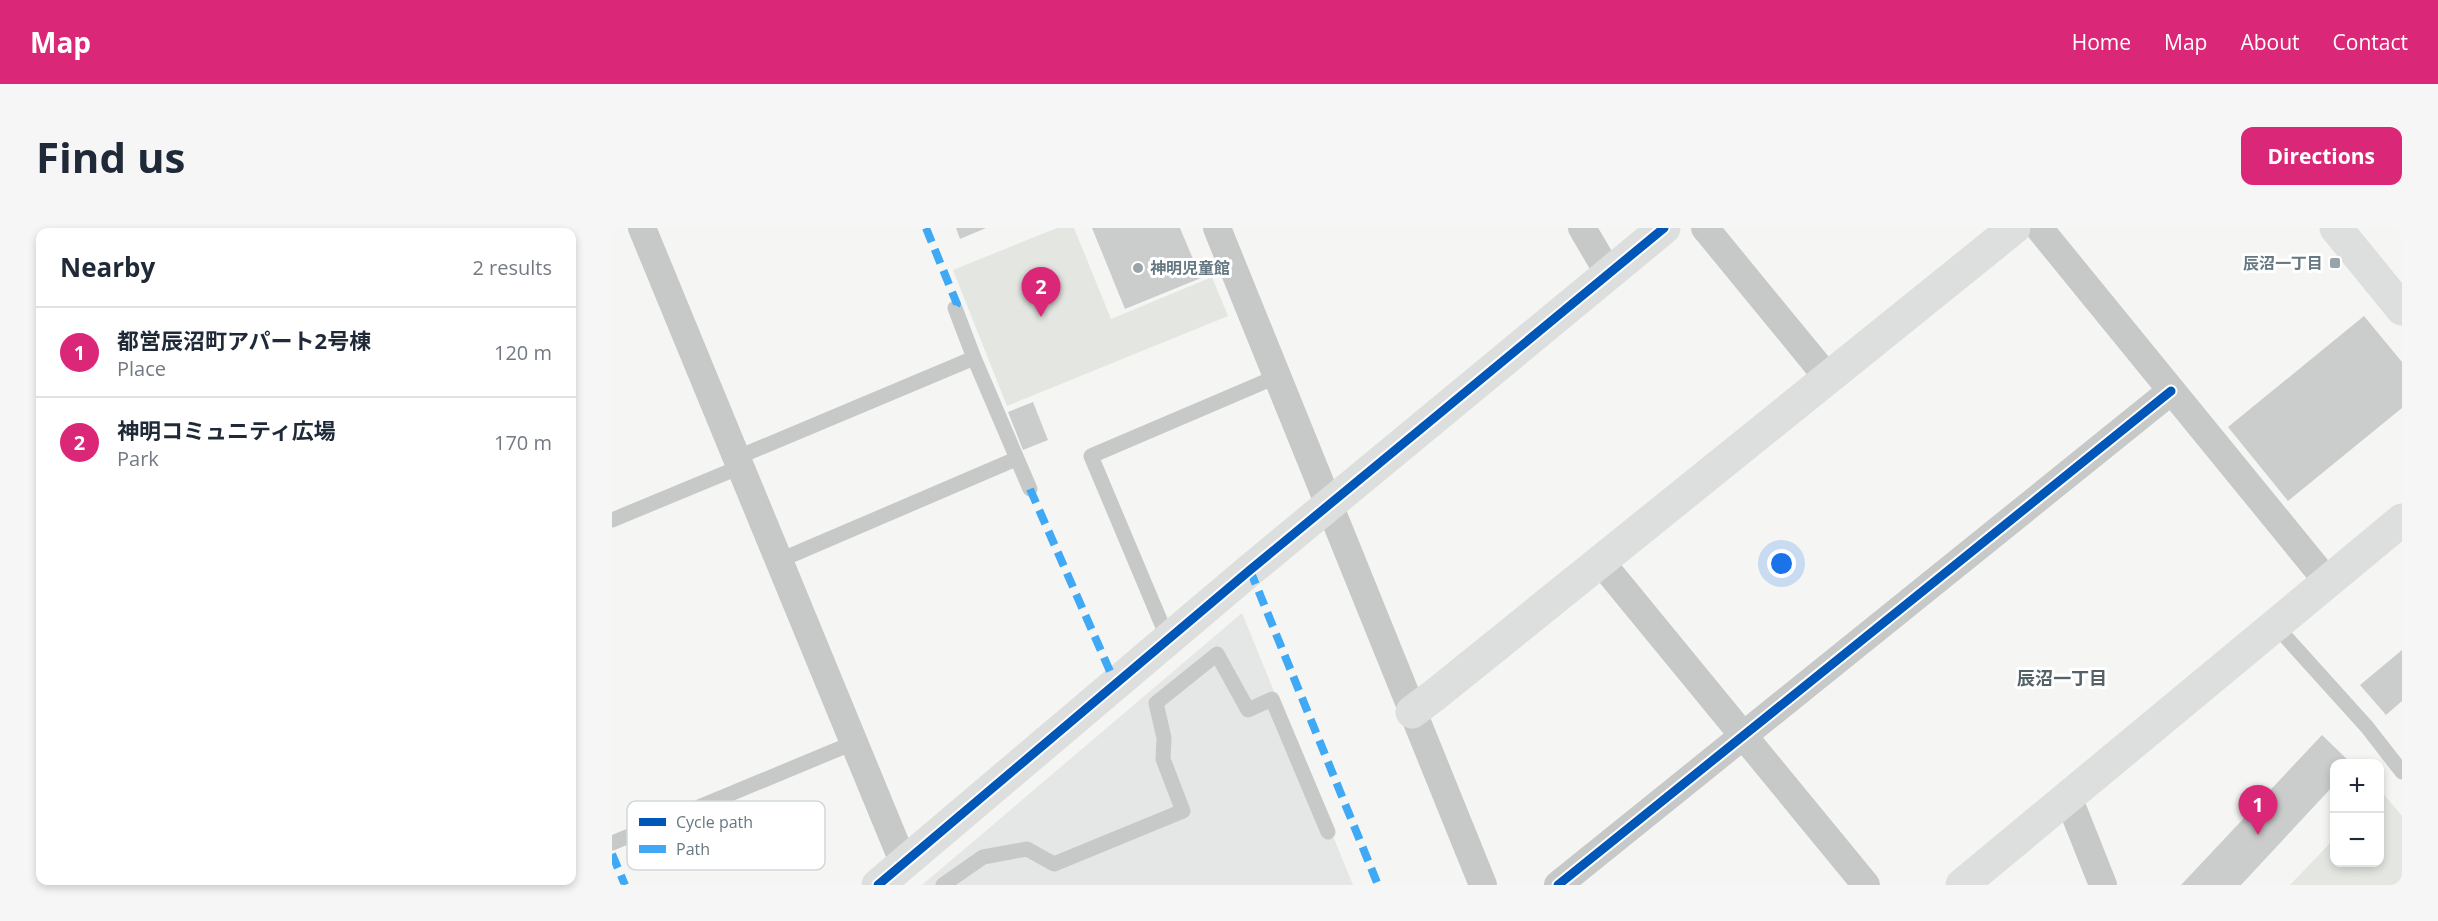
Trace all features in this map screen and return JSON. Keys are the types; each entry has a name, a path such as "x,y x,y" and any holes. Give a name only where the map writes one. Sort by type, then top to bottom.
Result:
{"street":[{"path":"642,228 903,864"},
{"path":"1217,228 1483,885"},
{"path":"1582,228 1609,274"},
{"path":"878,885 1328,505 1664,228"},
{"path":"1705,228 1828,378"},
{"path":"1412,712 2014,228"},
{"path":"2039,228 2327,581"},
{"path":"2336,228 2402,309"},
{"path":"1558,885 2170,391"},
{"path":"1962,885 2402,520"},
{"path":"1600,561 1866,885"},
{"path":"2068,797 2103,885"}],"lane":[{"path":"956,308 974,358 1029,489"},
{"path":"612,520 974,358"},
{"path":"1168,639 1091,456 1276,377"},
{"path":"778,561 1017,459"},
{"path":"2275,624 2367,727 2402,772"},
{"path":"943,885 983,857 1027,849 1054,864 1183,811 1163,759 1164,738 1156,703 1217,654 1248,710 1272,699 1328,832"},
{"path":"713,801 853,743"},
{"path":"612,843 627,837"}],"shaded area":[{"path":"1057,228 1074,228 1111,319 1212,277 1228,316 1007,406 953,270"},
{"path":"1242,613 1353,885 922,885"},
{"path":"2384,795 2402,816 2402,885 2290,885 2330,843 2330,867 2384,867"}],"building":[{"path":"956,228 986,228 960,239"},
{"path":"1092,228 1180,228 1201,278 1125,309"},
{"path":"2364,316 2402,362 2402,408 2288,501 2228,427"},
{"path":"1033,402 1048,440 1023,450 1008,412"},
{"path":"2402,650 2402,701 2386,715 2360,685"},
{"path":"2322,735 2347,759 2330,759 2330,789 2241,885 2181,885"}],"marked path":[{"path":"926,228 957,304 955,308"},
{"path":"1030,489 1116,685"},
{"path":"1250,570 1378,885"},
{"path":"612,854 625,885"}],"cycle path":[{"path":"878,885 1250,570 1664,228"},
{"path":"1558,885 2171,391"}],"place":[{"name":"辰沼一丁目","path":"2335,263"},
{"name":"神明児童館","path":"1138,268"},
{"name":"神明コミュニティ広場","path":"1041,317"},
{"name":"都営辰沼町アパート2号棟","path":"2258,835"}],"district":[{"name":"辰沼一丁目","path":"2062,679"}]}
